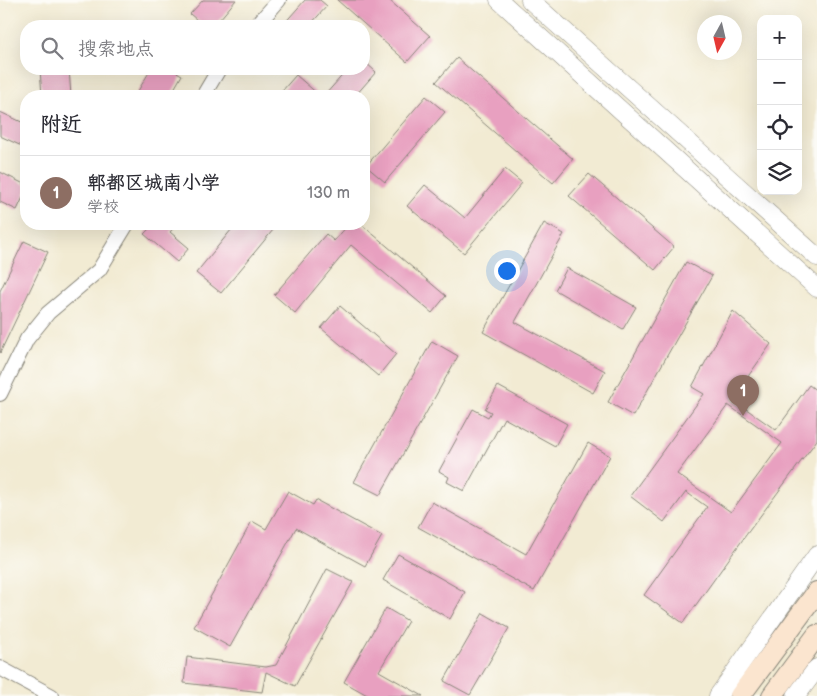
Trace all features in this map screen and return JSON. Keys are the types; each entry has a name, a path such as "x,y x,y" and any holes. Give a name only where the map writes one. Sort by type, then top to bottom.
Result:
{"main road":[{"path":"740,696 817,592"},
{"path":"772,696 817,635"}],"street":[{"path":"261,20 279,0"},
{"path":"499,0 817,288"},
{"path":"530,0 817,257"},
{"path":"207,90 215,75"},
{"path":"0,394 27,339 48,313 99,270 123,230"},
{"path":"718,696 817,555"},
{"path":"0,668 52,696"},
{"path":"796,696 817,668"}],"building":[{"path":"203,0 236,0 219,20 197,20 190,14"},
{"path":"305,0 320,0 327,6 314,20 287,20"},
{"path":"337,0 389,0 430,36 407,62 370,29 370,20 360,20"},
{"path":"457,58 573,159 553,183 436,82"},
{"path":"370,66 376,72 360,90 329,90 343,75 370,75"},
{"path":"40,75 69,75 71,90 42,90"},
{"path":"147,75 182,75 173,90 139,90"},
{"path":"296,75 313,90 283,90"},
{"path":"426,96 445,112 385,182 370,169 370,161"},
{"path":"0,112 20,121 20,145 0,136"},
{"path":"505,169 522,183 464,253 407,206 425,185 465,218"},
{"path":"0,172 20,182 20,204 17,210 0,202"},
{"path":"589,174 674,247 655,270 569,196"},
{"path":"544,223 564,234 515,322 605,371 593,393 483,332"},
{"path":"148,230 172,230 170,232 189,248 177,262 144,234"},
{"path":"231,230 273,230 221,293 196,273"},
{"path":"344,230 368,230 446,296 432,313 351,245 295,313 274,295 326,234 334,241"},
{"path":"24,241 48,252 0,353 0,291"},
{"path":"686,262 712,276 633,416 608,402"},
{"path":"567,268 636,307 623,329 555,290"},
{"path":"340,306 396,354 378,376 321,328"},
{"path":"733,311 771,344 732,399 776,430 809,385 817,391 817,440 683,623 644,595 707,507 686,492 664,522 630,496 704,394 692,387","holes":["728,405 782,443 731,512 677,474"]},
{"path":"432,341 458,356 380,495 354,482"},
{"path":"498,386 567,424 555,446 504,418 464,491 447,482 449,477 439,471 473,409 488,417 491,412 485,409"},
{"path":"588,443 610,456 534,591 418,527 432,502 526,554"},
{"path":"288,491 313,505 316,500 382,536 365,566 296,528 230,647 194,627 252,521 266,529"},
{"path":"398,554 465,592 450,619 383,580"},
{"path":"327,569 353,582 295,686 266,672 262,692 184,683 187,657 266,667 276,665"},
{"path":"386,608 408,621 379,671 423,696 369,696 344,682"},
{"path":"483,613 509,628 470,695 444,681"}],"place":[{"name":"郫都区城南小学","path":"743,416"}]}
